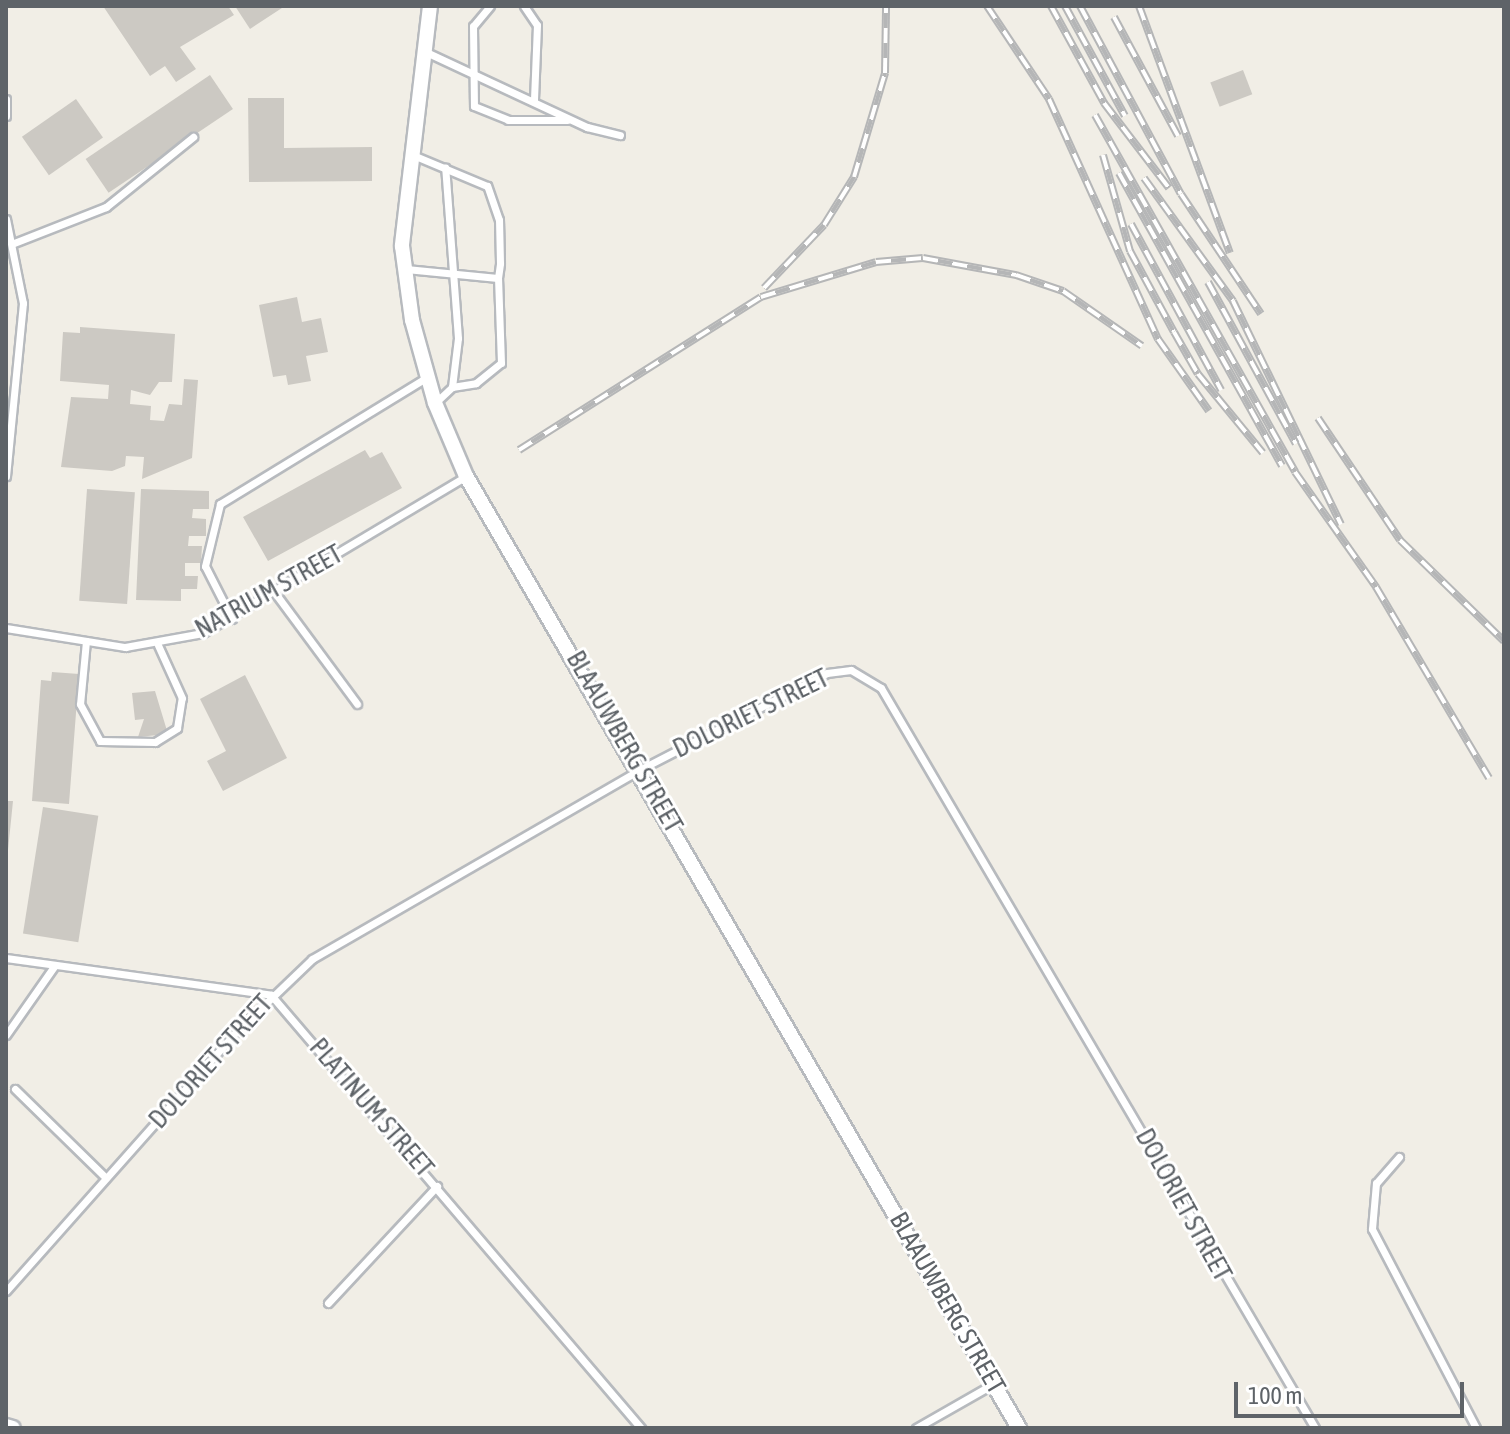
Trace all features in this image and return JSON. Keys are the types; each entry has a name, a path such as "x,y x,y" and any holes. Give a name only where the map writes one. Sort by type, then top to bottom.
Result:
{"street":[{"name":"BLAAUWBERG STREET","path":"430,6 408,153 404,269 435,403 466,476 641,769 1019,1428"},
{"path":"6,1426 13,1428"}],"lane":[{"path":"490,6 473,26 468,68 470,95 483,114 570,120"},
{"path":"524,6 537,25 534,101"},
{"path":"423,52 468,68 570,120 620,135"},
{"path":"6,99 6,116"},
{"path":"14,243 106,207 193,137"},
{"path":"408,153 445,167 492,194 501,363 476,383 452,387 435,403"},
{"path":"445,167 458,274 452,387"},
{"path":"6,219 14,243 23,319 6,476"},
{"path":"404,269 498,278"},
{"path":"232,619 205,566 220,504 427,377"},
{"name":"NATRIUM STREET","path":"6,628 86,641 158,645 232,619 466,476"},
{"path":"275,593 357,704"},
{"path":"86,641 80,704 100,741 155,742 177,728 182,698 158,645"},
{"name":"DOLORIET STREET","path":"6,1291 271,995 312,959 641,769 827,673 851,670 881,688 1315,1428"},
{"path":"6,958 271,995"},
{"path":"6,1035 55,965"},
{"name":"PLATINUM STREET","path":"271,995 641,1428"},
{"path":"15,1089 106,1178"},
{"path":"1399,1157 1376,1183 1372,1229 1476,1428"},
{"path":"328,1303 437,1186"},
{"path":"916,1428 993,1384"}],"building":[{"path":"103,6 228,6 234,15 180,47 196,69 176,82 165,66 150,76"},
{"path":"235,6 285,6 250,29"},
{"path":"1243,70 1252,94 1220,107 1210,83"},
{"path":"210,75 233,109 109,193 86,159"},
{"path":"248,98 284,98 284,148 372,147 372,181 249,182"},
{"path":"76,99 103,138 49,175 22,137"},
{"path":"297,297 302,322 321,318 328,352 306,356 311,381 288,385 286,375 273,377 259,305"},
{"path":"80,327 175,334 172,382 159,382 150,395 131,390 130,404 151,406 150,420 164,421 169,404 182,405 184,379 198,380 192,458 142,479 144,457 126,456 125,466 112,471 61,467 71,397 108,399 109,385 60,381 63,332 80,333"},
{"path":"365,450 370,458 382,452 402,488 268,561 243,517"},
{"path":"87,489 135,492 127,604 79,601"},
{"path":"141,489 209,491 209,509 193,509 192,518 206,519 206,536 189,536 188,546 202,546 201,563 185,563 185,576 198,576 197,589 181,589 181,601 136,600"},
{"path":"52,672 79,674 69,804 32,801 41,680 51,681"},
{"path":"245,675 287,758 223,791 207,761 226,751 200,699"},
{"path":"155,691 168,734 138,737 144,719 135,720 132,693"},
{"path":"6,801 13,801 8,850 6,850"},
{"path":"43,807 98,816 78,942 23,933"}],"railway":[{"path":"764,288 824,225 854,177 885,73 886,6"},
{"path":"987,6 1049,99 1158,339 1209,411"},
{"path":"1051,6 1104,103 1169,188"},
{"path":"1065,6 1125,116"},
{"path":"1080,6 1181,194 1261,314"},
{"path":"1139,6 1230,253"},
{"path":"1114,17 1178,136"},
{"path":"1095,115 1295,472 1376,587 1489,778"},
{"path":"1103,155 1130,251 1198,374 1263,453"},
{"path":"1119,173 1282,466"},
{"path":"1144,178 1233,301 1341,524"},
{"path":"1131,224 1221,390"},
{"path":"519,450 761,297 876,262 923,258 1016,275 1063,291 1142,346"},
{"path":"1208,282 1296,444"},
{"path":"1318,418 1400,540 1504,641"}]}
